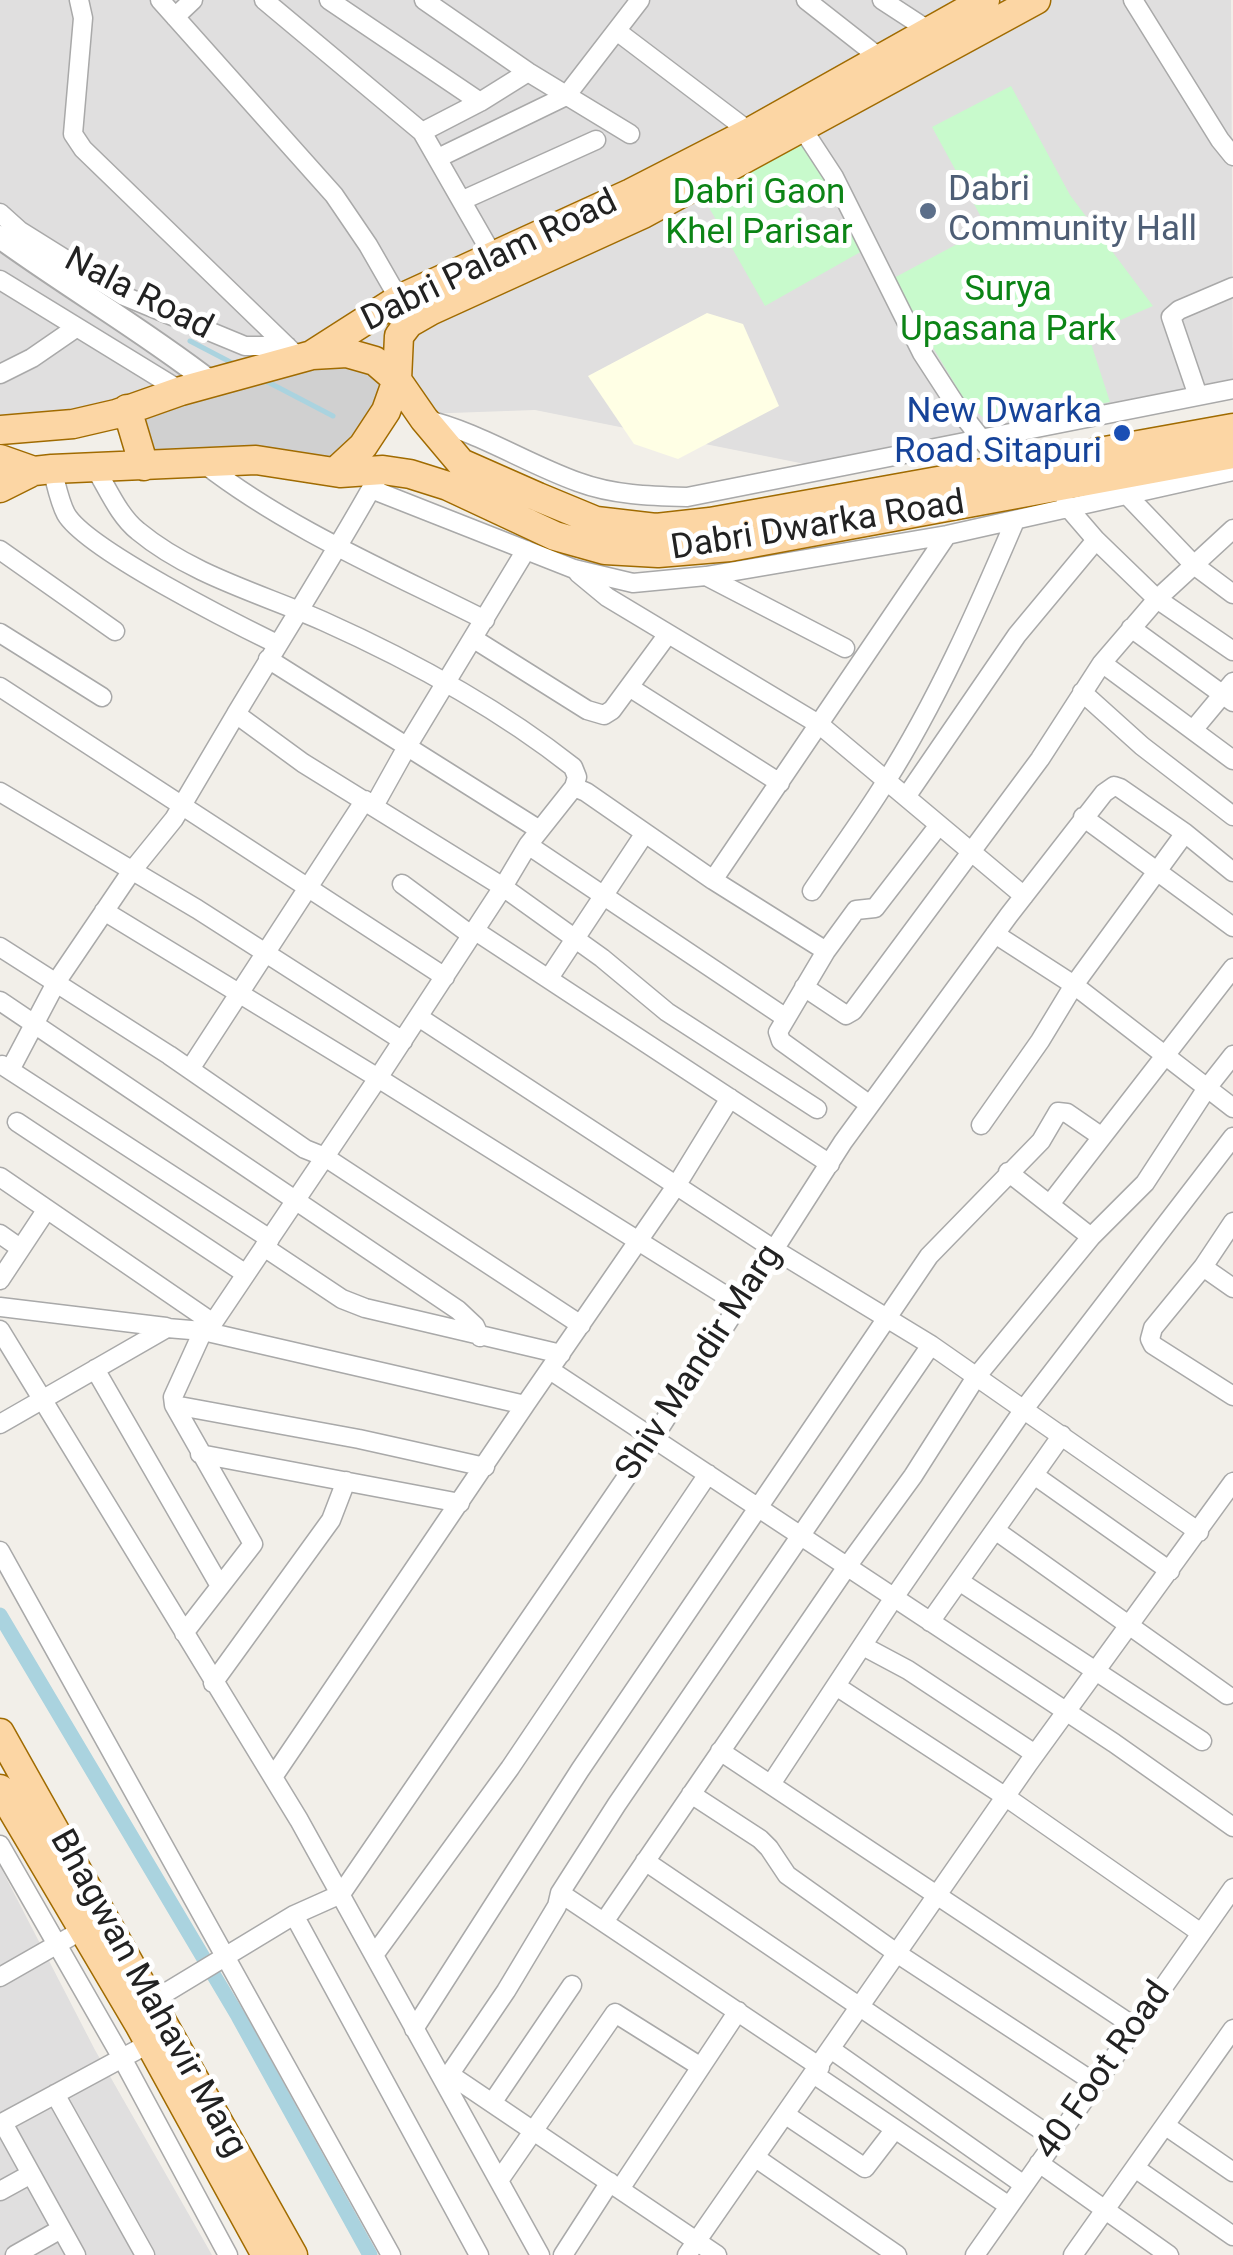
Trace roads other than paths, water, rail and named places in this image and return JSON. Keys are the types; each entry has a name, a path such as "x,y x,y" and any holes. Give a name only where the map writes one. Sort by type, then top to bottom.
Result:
{"main road":[{"name":"Dabri Palam Road","path":"335,472 364,446 386,411 398,380 398,336 409,323 600,236 796,118 880,58 985,0"},
{"name":"Dabri Palam Road","path":"296,355 398,299 631,193 750,132 796,118 1036,0"},
{"name":"Dabri Dwarka Road","path":"296,355 346,353 375,361 398,380 460,463 596,522 656,528 710,522 1233,428"},
{"path":"0,430 72,424 296,355"},
{"path":"127,410 144,466"},
{"name":"Dabri Dwarka Road","path":"0,488 43,470 256,460 377,480 448,486 555,536 605,550 658,553 730,548 1062,498 1233,454"},
{"path":"0,459 43,470"},
{"name":"Bhagwan Mahavir Marg","path":"0,1732 292,2255"},
{"name":"Bhagwan Mahavir Marg","path":"0,1789 150,2043 266,2255"}],"street":[{"path":"80,0 73,134 83,149 296,355"},
{"path":"160,0 334,195 368,244 398,299"},
{"path":"175,17 193,0"},
{"path":"264,0 422,132 494,256"},
{"path":"329,0 480,102"},
{"path":"424,0 528,72 630,134"},
{"path":"806,0 880,58"},
{"path":"882,0 928,30"},
{"path":"1133,0 1233,156"},
{"path":"438,158 566,96 618,32 630,4"},
{"path":"618,32 750,132"},
{"path":"422,132 528,72"},
{"path":"796,118 834,176 922,353 1005,469"},
{"path":"463,200 596,140"},
{"name":"Nala Road","path":"0,213 20,231 124,296 245,346 296,355"},
{"path":"0,237 214,381"},
{"path":"0,280 180,391"},
{"path":"1197,393 1171,318 1179,310 1233,287"},
{"path":"0,374 32,358 77,326"},
{"path":"424,419 468,431 579,483 628,495 687,498 1197,393 1233,389"},
{"path":"202,463 234,488 338,547 485,620"},
{"path":"95,468 127,520 141,534 232,584 446,681 573,767 576,777 574,787 538,828 420,1018 208,1327 178,1383 174,1405 253,1544 184,1632"},
{"path":"43,470 65,513 86,534 220,617 538,828"},
{"path":"1233,471 1127,496 1062,498 1014,521 947,535 706,576 632,584 574,569 526,550 377,480 183,804 57,980 35,1023 5,1067 267,1243 342,1299 556,1362 654,1437 801,1538 1114,1743 1233,1827"},
{"path":"1127,496 1194,565 1233,594"},
{"path":"1062,498 1096,540 1157,599 1233,651"},
{"path":"812,892 886,781 968,627 1014,521"},
{"path":"804,987 850,1014 1040,759 1102,663 1157,599 1233,529"},
{"path":"713,880 947,535"},
{"path":"906,798 1017,635 1096,540"},
{"path":"0,550 115,630"},
{"path":"190,1068 370,803 526,550"},
{"path":"574,569 608,597 820,725 1024,896"},
{"path":"706,576 845,648"},
{"path":"1131,628 1230,693 1193,730"},
{"path":"0,633 102,697"},
{"path":"474,639 597,714 612,710 668,634"},
{"path":"1102,663 1233,760"},
{"path":"0,687 445,977"},
{"path":"629,687 780,782"},
{"path":"1082,692 1142,746 1233,816"},
{"path":"236,714 304,762 503,887 668,1012 816,1109"},
{"name":"Shiv Mandir Marg","path":"342,1894 654,1437 870,1104 1083,817 1114,786 1185,833 1233,872"},
{"path":"574,787 826,951"},
{"path":"0,792 403,1040"},
{"path":"1083,817 1233,927"},
{"path":"870,1104 781,1041 778,1032 826,951 856,910 876,908 939,825"},
{"path":"549,978 645,833"},
{"path":"981,1125 1040,1042 1074,985 1185,833"},
{"path":"528,845 786,1018"},
{"path":"104,871 131,872"},
{"path":"402,884 830,1164"},
{"path":"104,911 739,1304"},
{"path":"995,934 1074,985 1233,1108"},
{"path":"0,948 57,980 305,1149 325,1157 581,1325"},
{"path":"1050,1204 1233,968"},
{"path":"0,1001 458,1310 475,1326 480,1337"},
{"path":"420,1018 775,1250 931,1345 1198,1532"},
{"path":"604,1922 913,1476 976,1377 1092,1238 1145,1184 1233,1055"},
{"path":"273,1777 676,1186 730,1098"},
{"path":"414,2030 522,1856 929,1256 1040,1141 1062,1111 1102,1137"},
{"path":"17,1122 246,1274"},
{"path":"772,1784 892,1598 1024,1408 1233,1137"},
{"path":"1008,1172 1092,1238"},
{"path":"0,1177 208,1327"},
{"path":"0,1280 47,1210"},
{"path":"1233,1222 1203,1267 1153,1328 1150,1339 1153,1345 1233,1396"},
{"path":"0,1234 20,1248"},
{"path":"1203,1267 1233,1288"},
{"path":"0,1307 167,1328 208,1327 524,1404"},
{"path":"0,1424 167,1328"},
{"path":"0,1330 342,1894 414,2030 447,2077 540,2255"},
{"path":"447,2077 506,1992 616,1804 931,1345"},
{"path":"95,1369 220,1586"},
{"path":"174,1405 341,1435 485,1467"},
{"path":"930,1622 1062,1435"},
{"path":"200,1454 460,1503"},
{"path":"374,1955 510,1768 708,1474"},
{"path":"1034,1475 1170,1571"},
{"path":"213,1684 331,1520 346,1482"},
{"path":"692,2248 1035,1754 1233,1482"},
{"path":"994,1530 1227,1694"},
{"path":"0,1551 391,2255"},
{"path":"959,1581 1202,1742"},
{"path":"863,1646 908,1670 1035,1754"},
{"path":"836,1686 1201,1932"},
{"path":"720,1751 1135,2026"},
{"path":"691,1794 760,1839 786,1875 1095,2084"},
{"path":"0,1845 122,2058 228,2255"},
{"path":"645,1862 1056,2140"},
{"name":"40 Foot Road","path":"975,2255 1233,1888"},
{"path":"152,2002 294,1916 342,1894"},
{"path":"560,1894 738,2011 895,2129 1009,2206"},
{"path":"294,1916 478,2255"},
{"path":"3,1970 84,1930"},
{"path":"492,2103 572,1984"},
{"path":"564,2255 738,2011"},
{"path":"500,2179 614,2013 701,2067"},
{"path":"1073,2255 1231,2038"},
{"path":"76,2255 2,2124 150,2043"},
{"path":"832,2050 1024,2185"},
{"path":"447,2077 615,2186 692,2248 717,2255"},
{"path":"55,2094 145,2255"},
{"path":"786,2115 865,2168 895,2129"},
{"path":"1166,2126 1233,2172"},
{"path":"756,2158 896,2255"},
{"path":"1040,2163 1169,2255"},
{"path":"1135,2168 1233,2236"},
{"path":"0,2191 31,2174"},
{"path":"15,2255 62,2229"}],"waterway":[{"path":"190,341 236,365"},
{"path":"264,380 333,416"},
{"path":"0,1615 238,2016 370,2255"}],"place":[{"name":"Dabri Community Hall","path":"928,211"},
{"name":"New Dwarka Road Sitapuri","path":"1122,433"}],"park label":[{"name":"Dabri Gaon Khel Parisar","path":"759,214"},
{"name":"Surya Upasana Park","path":"1008,311"}]}
